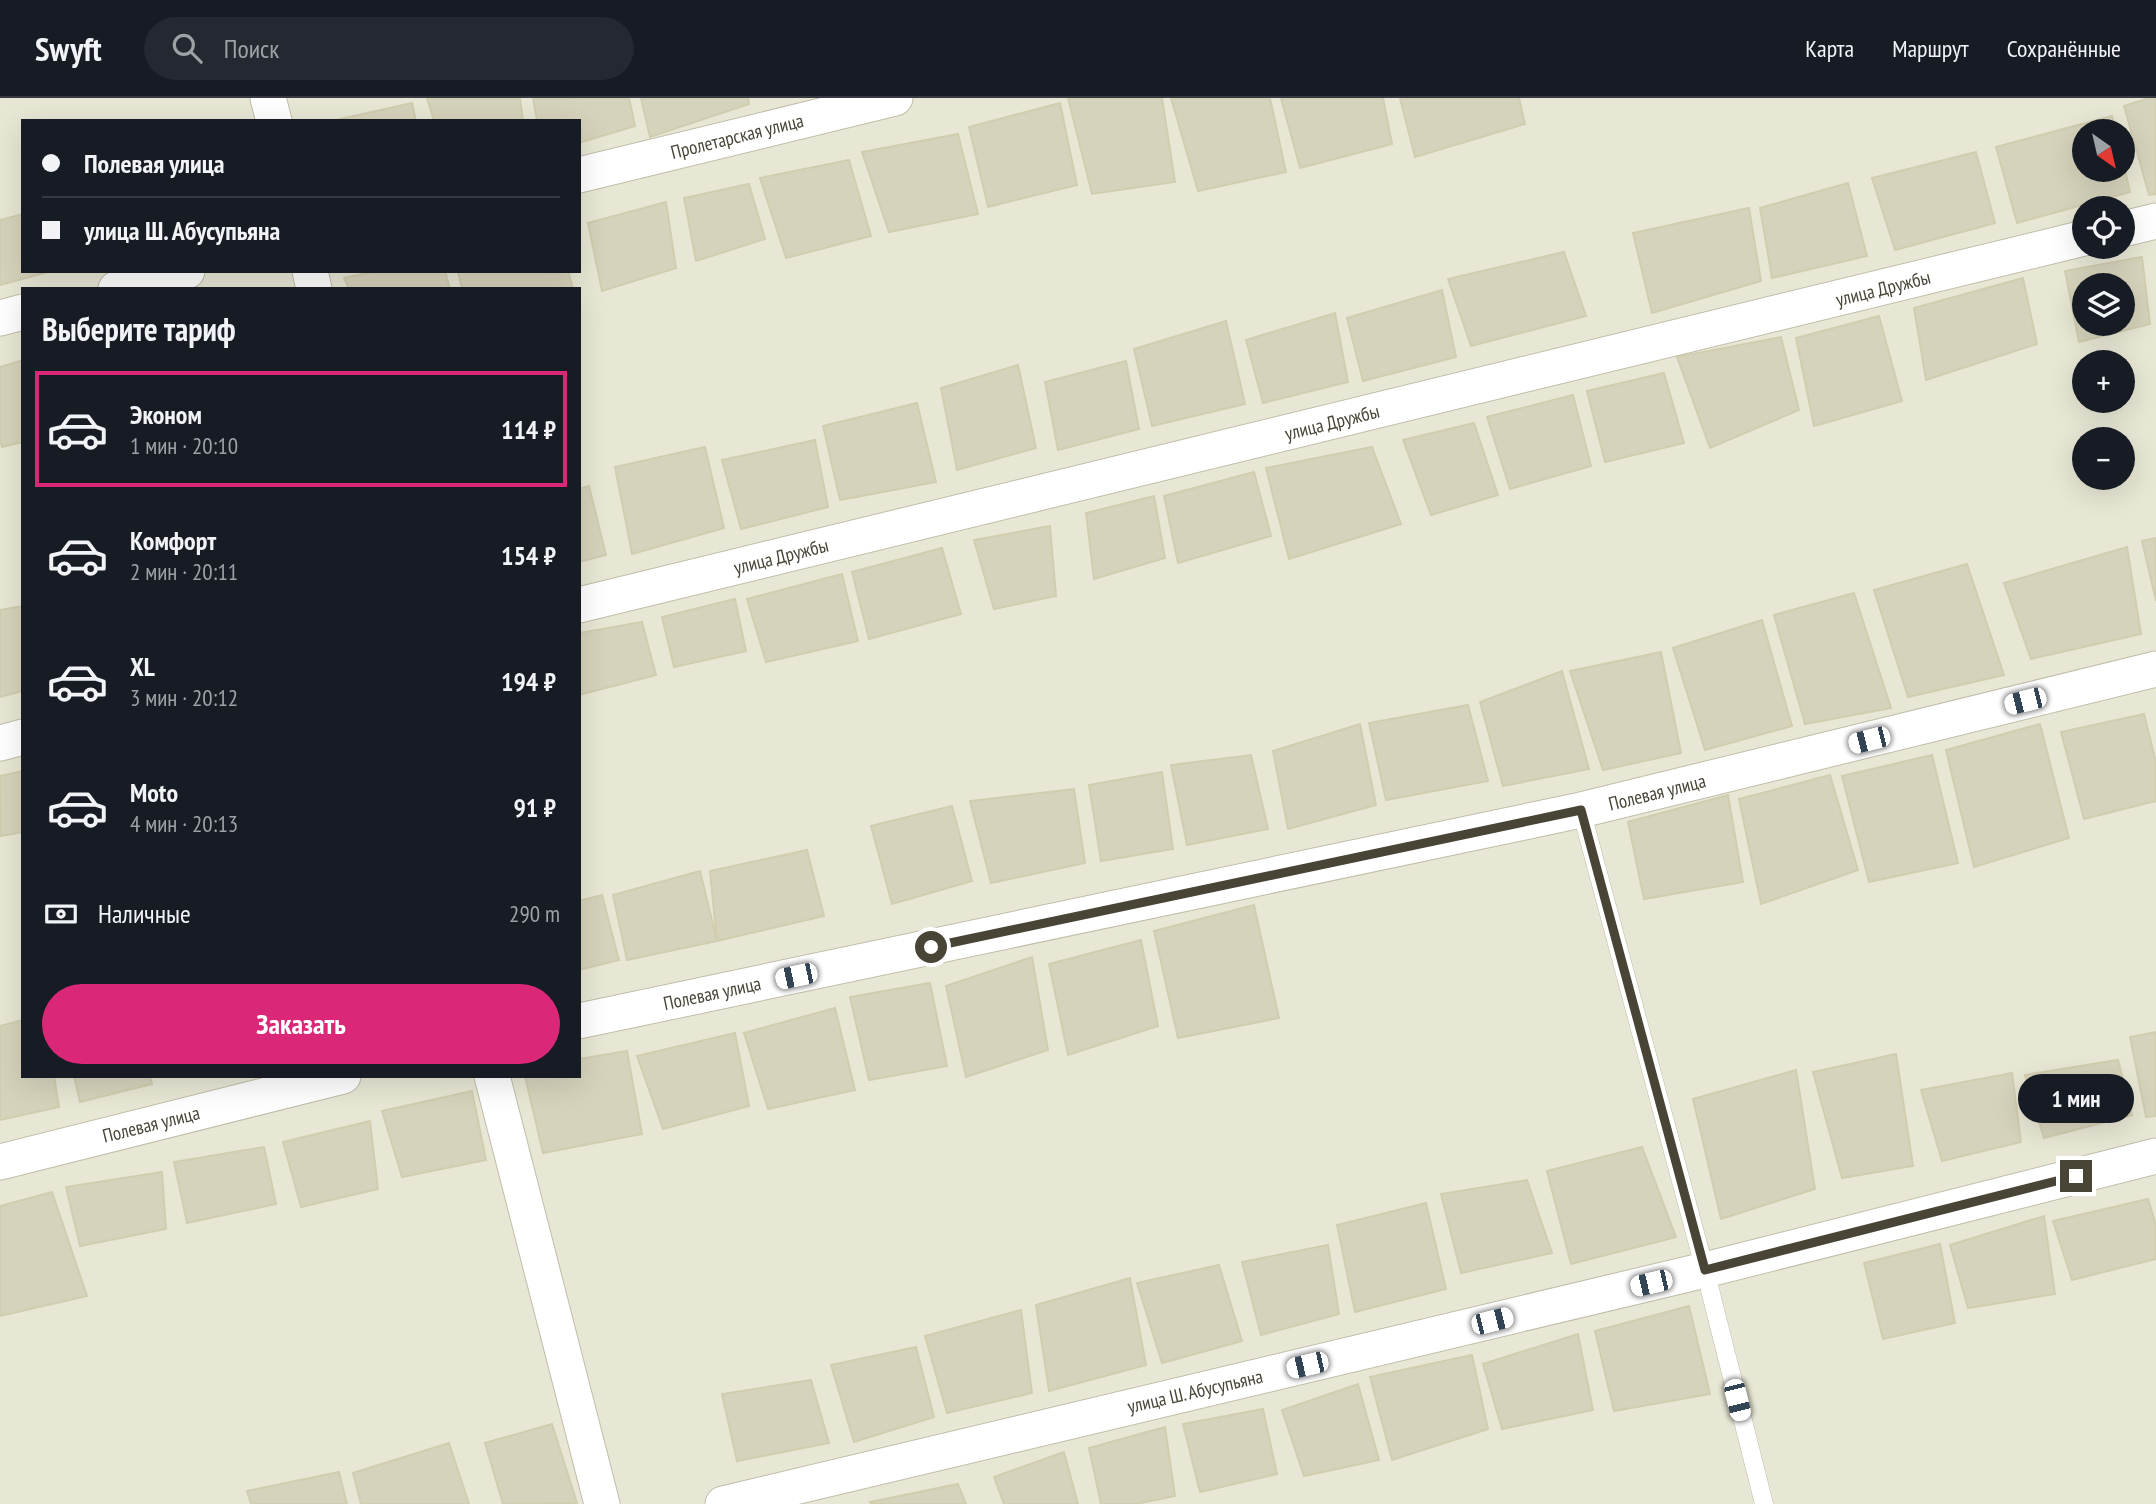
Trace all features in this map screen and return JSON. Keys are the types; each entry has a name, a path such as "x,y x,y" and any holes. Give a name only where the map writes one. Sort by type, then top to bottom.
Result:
{"street":[{"path":"268,98 273,119"},
{"name":"Пролетарская улица","path":"581,175 894,98"},
{"path":"2135,226 2156,221"},
{"name":"улица Дружбы","path":"581,605 2072,242"},
{"path":"125,287 179,273"},
{"path":"0,318 21,313"},
{"name":"Полевая улица","path":"581,1021 1581,810 2156,669"},
{"path":"0,743 21,738"},
{"name":"Полевая улица","path":"0,1162 336,1078"},
{"path":"493,1078 601,1504"},
{"name":"улица Ш. Абусупьяна","path":"723,1504 1705,1270 2156,1156"}],"lane":[{"path":"1581,810 1705,1270 1764,1504"}],"shaded area":[{"path":"0,98 2156,98 2156,1504 0,1504"}],"building":[{"path":"427,98 520,98 523,119 433,119"},
{"path":"533,98 629,98 635,126 581,142 581,119 537,119"},
{"path":"641,98 748,98 749,104 650,137"},
{"path":"1068,98 1162,98 1175,182 1092,194"},
{"path":"1171,98 1270,98 1286,172 1198,191"},
{"path":"1281,98 1383,98 1392,144 1300,168"},
{"path":"1400,98 1519,98 1525,124 1415,157"},
{"path":"2156,98 2156,194 2149,195 2135,145 2135,119 2128,119 2124,106"},
{"path":"412,103 416,119 341,119"},
{"path":"1060,103 1077,185 988,207 969,127"},
{"path":"2072,127 2072,182 2128,182 2130,192 2115,196 2072,196 2072,208 2017,223 1996,147"},
{"path":"958,134 978,214 889,232 862,152"},
{"path":"1976,152 1995,223 1895,250 1872,178"},
{"path":"849,160 871,236 786,258 760,178"},
{"path":"1848,183 1867,256 1772,278 1760,208"},
{"path":"749,184 765,239 696,261 684,198"},
{"path":"666,202 676,268 602,291 588,223"},
{"path":"1749,208 1761,281 1652,313 1633,233"},
{"path":"21,215 21,273 45,273 0,285 0,220"},
{"path":"1564,252 1586,316 1471,346 1448,279"},
{"path":"2142,257 2150,324 2135,328 2135,273 2072,273 2072,306 2065,271"},
{"path":"368,273 446,273 449,287 348,287 344,278"},
{"path":"458,273 569,273 572,287 462,287"},
{"path":"2023,278 2037,344 1926,380 1914,308"},
{"path":"1442,290 1456,357 1363,381 1347,318"},
{"path":"1335,313 1348,382 1263,403 1246,340"},
{"path":"1879,316 1902,401 1814,426 1796,338"},
{"path":"1226,321 1245,404 1152,426 1134,349"},
{"path":"2078,336 2103,336 2079,342"},
{"path":"1781,337 1799,410 1710,448 1677,357"},
{"path":"21,361 21,442 2,447 0,440 0,367"},
{"path":"1126,361 1139,429 1058,450 1045,382"},
{"path":"1018,365 1036,448 957,470 941,388"},
{"path":"1664,373 1684,443 1605,462 1587,391"},
{"path":"1573,395 1591,466 1510,489 1487,417"},
{"path":"917,403 936,482 840,500 823,426"},
{"path":"1474,423 1498,495 1431,515 1403,440"},
{"path":"815,440 828,507 741,529 722,460"},
{"path":"705,447 724,528 632,554 615,467"},
{"path":"1372,447 1401,524 1289,559 1266,468"},
{"path":"1254,472 1271,536 1178,563 1164,496"},
{"path":"589,486 606,555 581,561 581,488"},
{"path":"1154,496 1165,558 1094,579 1086,513"},
{"path":"1050,526 1056,596 994,609 974,540"},
{"path":"2156,538 2156,601 2142,541"},
{"path":"2127,547 2141,634 2031,659 2004,583"},
{"path":"942,548 961,614 869,639 852,572"},
{"path":"1967,564 2004,675 1908,697 1874,590"},
{"path":"842,574 858,641 766,662 747,599"},
{"path":"1854,593 1891,708 1805,724 1774,615"},
{"path":"735,599 746,651 674,667 662,617"},
{"path":"21,606 21,692 0,697 0,610"},
{"path":"1762,620 1792,726 1705,750 1673,648"},
{"path":"642,622 656,675 581,694 581,633"},
{"path":"1661,652 1681,753 1603,770 1570,671"},
{"path":"1562,671 1589,769 1503,786 1480,702"},
{"path":"1468,705 1488,781 1386,800 1369,723"},
{"path":"2144,714 2156,762 2156,801 2084,819 2061,732"},
{"path":"1360,724 1376,805 1288,829 1273,751"},
{"path":"2040,724 2069,838 1974,867 1946,750"},
{"path":"1251,755 1268,829 1187,845 1171,765"},
{"path":"1932,755 1958,863 1869,882 1842,776"},
{"path":"21,771 21,832 1,836 0,776"},
{"path":"1162,772 1173,849 1101,861 1089,785"},
{"path":"1830,775 1858,870 1761,904 1739,799"},
{"path":"1074,789 1085,863 991,883 970,801"},
{"path":"1728,795 1743,882 1644,899 1628,822"},
{"path":"952,806 972,881 892,904 871,826"},
{"path":"807,850 824,916 717,941 710,871"},
{"path":"700,871 717,941 627,960 613,895"},
{"path":"602,895 619,960 581,970 581,900"},
{"path":"1254,905 1279,1018 1178,1038 1154,931"},
{"path":"1141,940 1158,1026 1068,1055 1049,964"},
{"path":"1032,957 1048,1050 966,1077 946,986"},
{"path":"930,983 947,1066 869,1080 850,997"},
{"path":"835,1008 855,1090 768,1109 744,1033"},
{"path":"21,1021 21,1078 54,1078 59,1107 0,1120 0,1026"},
{"path":"2156,1032 2156,1116 2146,1117 2130,1037"},
{"path":"735,1033 749,1106 663,1129 637,1056"},
{"path":"627,1051 642,1134 543,1153 525,1078 581,1078 581,1059"},
{"path":"1896,1054 1913,1166 1842,1178 1813,1072"},
{"path":"2118,1060 2132,1115 2044,1138 2025,1075"},
{"path":"1796,1070 1815,1189 1721,1219 1693,1099"},
{"path":"2012,1073 2021,1142 1942,1161 1921,1090"},
{"path":"74,1078 150,1078 152,1084 80,1102"},
{"path":"472,1091 486,1160 402,1177 382,1111"},
{"path":"370,1121 378,1189 301,1207 283,1142"},
{"path":"264,1147 276,1204 187,1223 174,1162"},
{"path":"1642,1147 1676,1237 1571,1264 1547,1171"},
{"path":"162,1172 166,1229 80,1246 66,1187"},
{"path":"1527,1180 1552,1253 1461,1273 1441,1194"},
{"path":"52,1192 87,1296 0,1316 0,1206"},
{"path":"2148,1199 2156,1225 2156,1259 2072,1280 2053,1221"},
{"path":"1426,1203 1446,1289 1355,1312 1337,1225"},
{"path":"2044,1216 2055,1294 1968,1308 1950,1245"},
{"path":"1940,1244 1955,1323 1883,1339 1864,1263"},
{"path":"1328,1245 1339,1314 1261,1335 1242,1262"},
{"path":"1219,1265 1242,1341 1162,1363 1137,1283"},
{"path":"1130,1278 1146,1365 1049,1391 1036,1305"},
{"path":"1689,1306 1710,1394 1614,1411 1595,1331"},
{"path":"1021,1310 1032,1393 947,1413 925,1336"},
{"path":"1578,1334 1593,1410 1502,1429 1483,1364"},
{"path":"916,1347 934,1417 854,1442 831,1365"},
{"path":"1472,1355 1488,1429 1392,1460 1370,1377"},
{"path":"811,1380 829,1443 737,1461 722,1394"},
{"path":"1358,1384 1379,1460 1304,1476 1282,1410"},
{"path":"1263,1409 1277,1474 1200,1492 1183,1424"},
{"path":"552,1424 577,1503 503,1504 485,1443"},
{"path":"1165,1427 1175,1496 1136,1504 1101,1504 1089,1448"},
{"path":"449,1443 469,1504 361,1504 353,1473"},
{"path":"1064,1452 1078,1504 1004,1504 994,1477"},
{"path":"339,1472 347,1504 251,1504 247,1491"},
{"path":"958,1484 966,1504 870,1502"}],"route":[{"path":"931,947 1581,810 1705,1270 2076,1176"}]}
